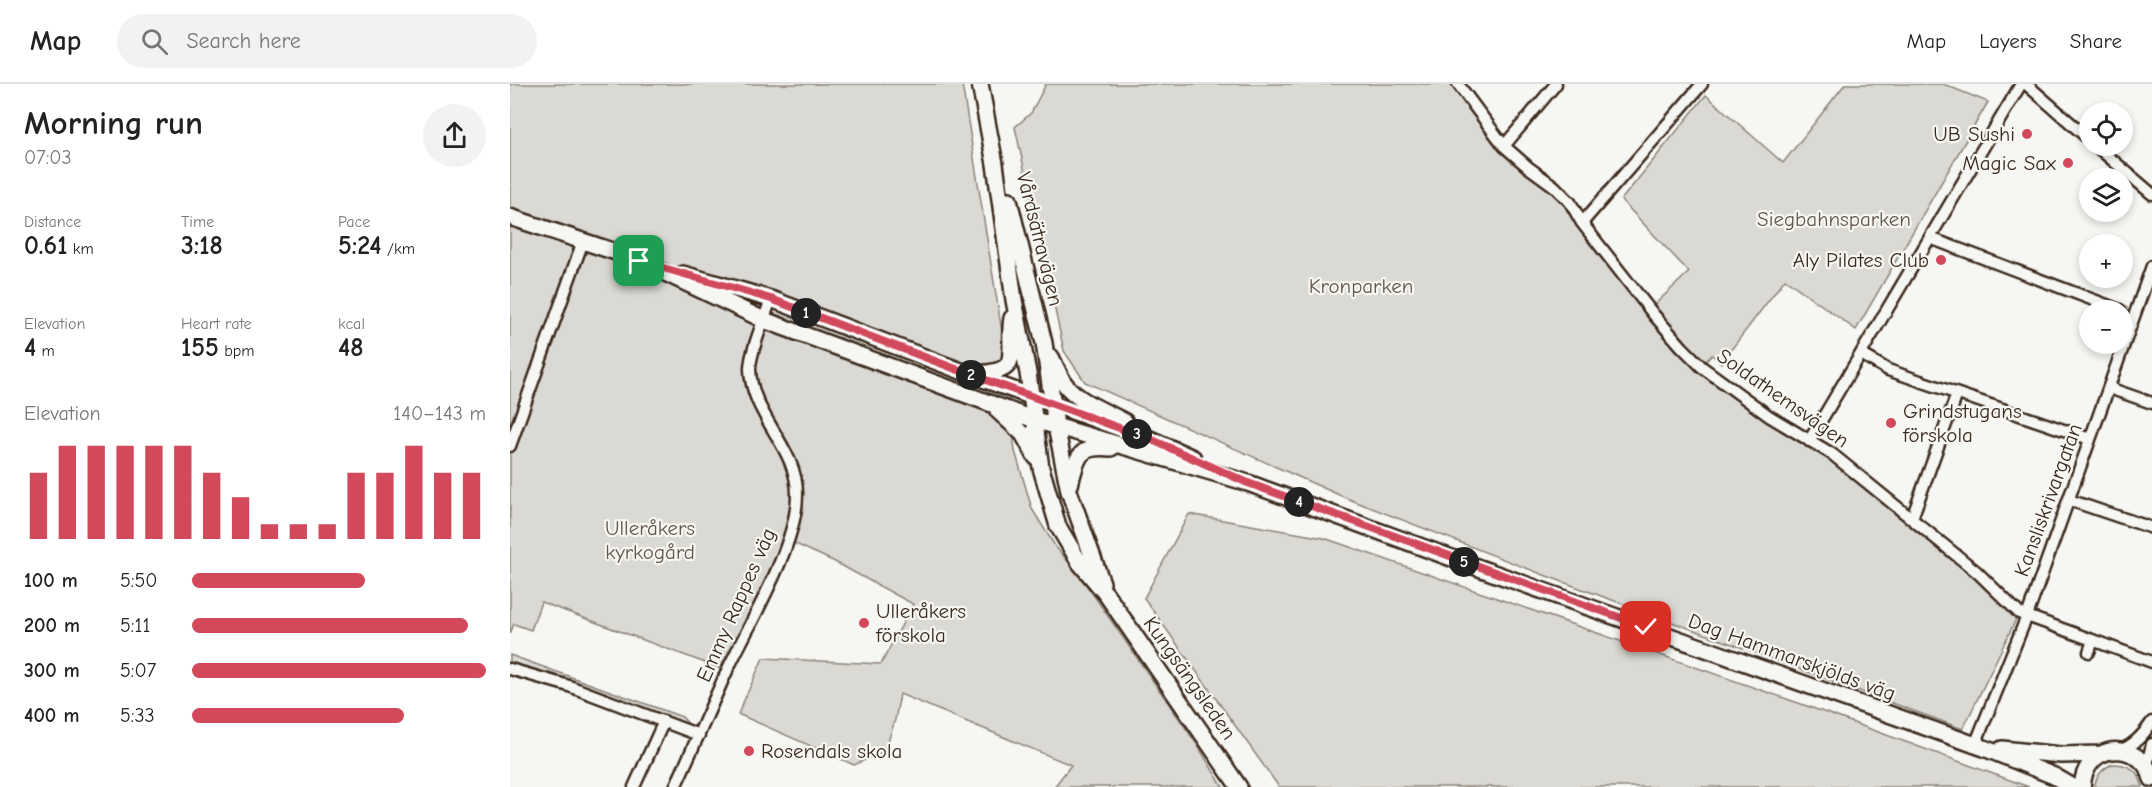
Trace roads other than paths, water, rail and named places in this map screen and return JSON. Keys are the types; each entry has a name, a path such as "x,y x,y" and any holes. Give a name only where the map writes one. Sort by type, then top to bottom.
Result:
{"main road":[{"name":"Vårdsätravägen","path":"980,85 995,164 1014,300 1031,397"},
{"name":"Vårdsätravägen","path":"980,85 1044,343 1053,405"},
{"name":"Dag Hammarskjölds väg","path":"510,216 639,261 771,299 1053,405 1146,445 1248,483 1476,567 1980,746 2054,776 2073,787"},
{"name":"Dag Hammarskjölds väg","path":"639,261 764,320 1035,420 1146,445"},
{"path":"969,374 1001,371 1008,366 1012,356 1010,327 1014,300"},
{"path":"1044,343 1064,382 1074,394 1091,406 1122,421 1146,445"},
{"name":"Kungsängsleden","path":"1031,397 1041,468 1058,526 1080,563 1106,594 1239,787"},
{"path":"986,402 1012,421 1023,434 1041,468"},
{"name":"Kungsängsleden","path":"1053,405 1069,491 1106,594"},
{"path":"1069,491 1076,461 1086,450 1093,447 1146,445"},
{"name":"Dag Hammarskjölds väg","path":"1980,746 2061,755 2102,754 2121,750"},
{"path":"2121,750 2138,756 2150,772"},
{"path":"2082,787 2084,773 2092,761 2102,754"}],"street":[{"name":"Soldathemsvägen","path":"1458,84 1504,146 1554,186 1570,202 1582,223 1648,308 1682,347 1712,374 1769,416 1832,454 1977,572 2019,613 2152,662"},
{"path":"1504,146 1556,84"},
{"path":"1582,223 1702,84"},
{"path":"1809,441 2021,84"},
{"path":"2026,84 2079,130"},
{"path":"2108,156 2152,194"},
{"path":"1930,238 2092,300"},
{"path":"510,446 583,241"},
{"name":"Kansliskrivargatan","path":"1980,746 1990,707 2027,616 2152,266"},
{"name":"Emmy Rappes väg","path":"675,787 779,562 788,540 797,502 798,492 791,464 757,402 750,369 771,299"},
{"path":"1861,354 1888,370 2090,440"},
{"path":"2109,388 2152,404"},
{"path":"1912,518 1957,394"},
{"path":"2069,500 2152,528"},
{"path":"2089,652 2093,640"},
{"path":"510,669 569,686 699,735"},
{"path":"634,787 664,721"},
{"path":"2121,750 2130,747 2152,722"},
{"path":"2150,772 2152,744"}],"place":[{"name":"UB Sushi","path":"2027,134"},
{"name":"Magic Sax","path":"2068,163"},
{"name":"Aly Pilates Club","path":"1941,260"},
{"name":"Grindstugans förskola","path":"1891,423"},
{"name":"Ulleråkers förskola","path":"864,623"},
{"name":"Rosendals skola","path":"749,751"}],"park label":[{"name":"Siegbahnsparken","path":"1834,219"},
{"name":"Kronparken","path":"1361,286"},
{"name":"Ulleråkers kyrkogård","path":"650,540"}]}
